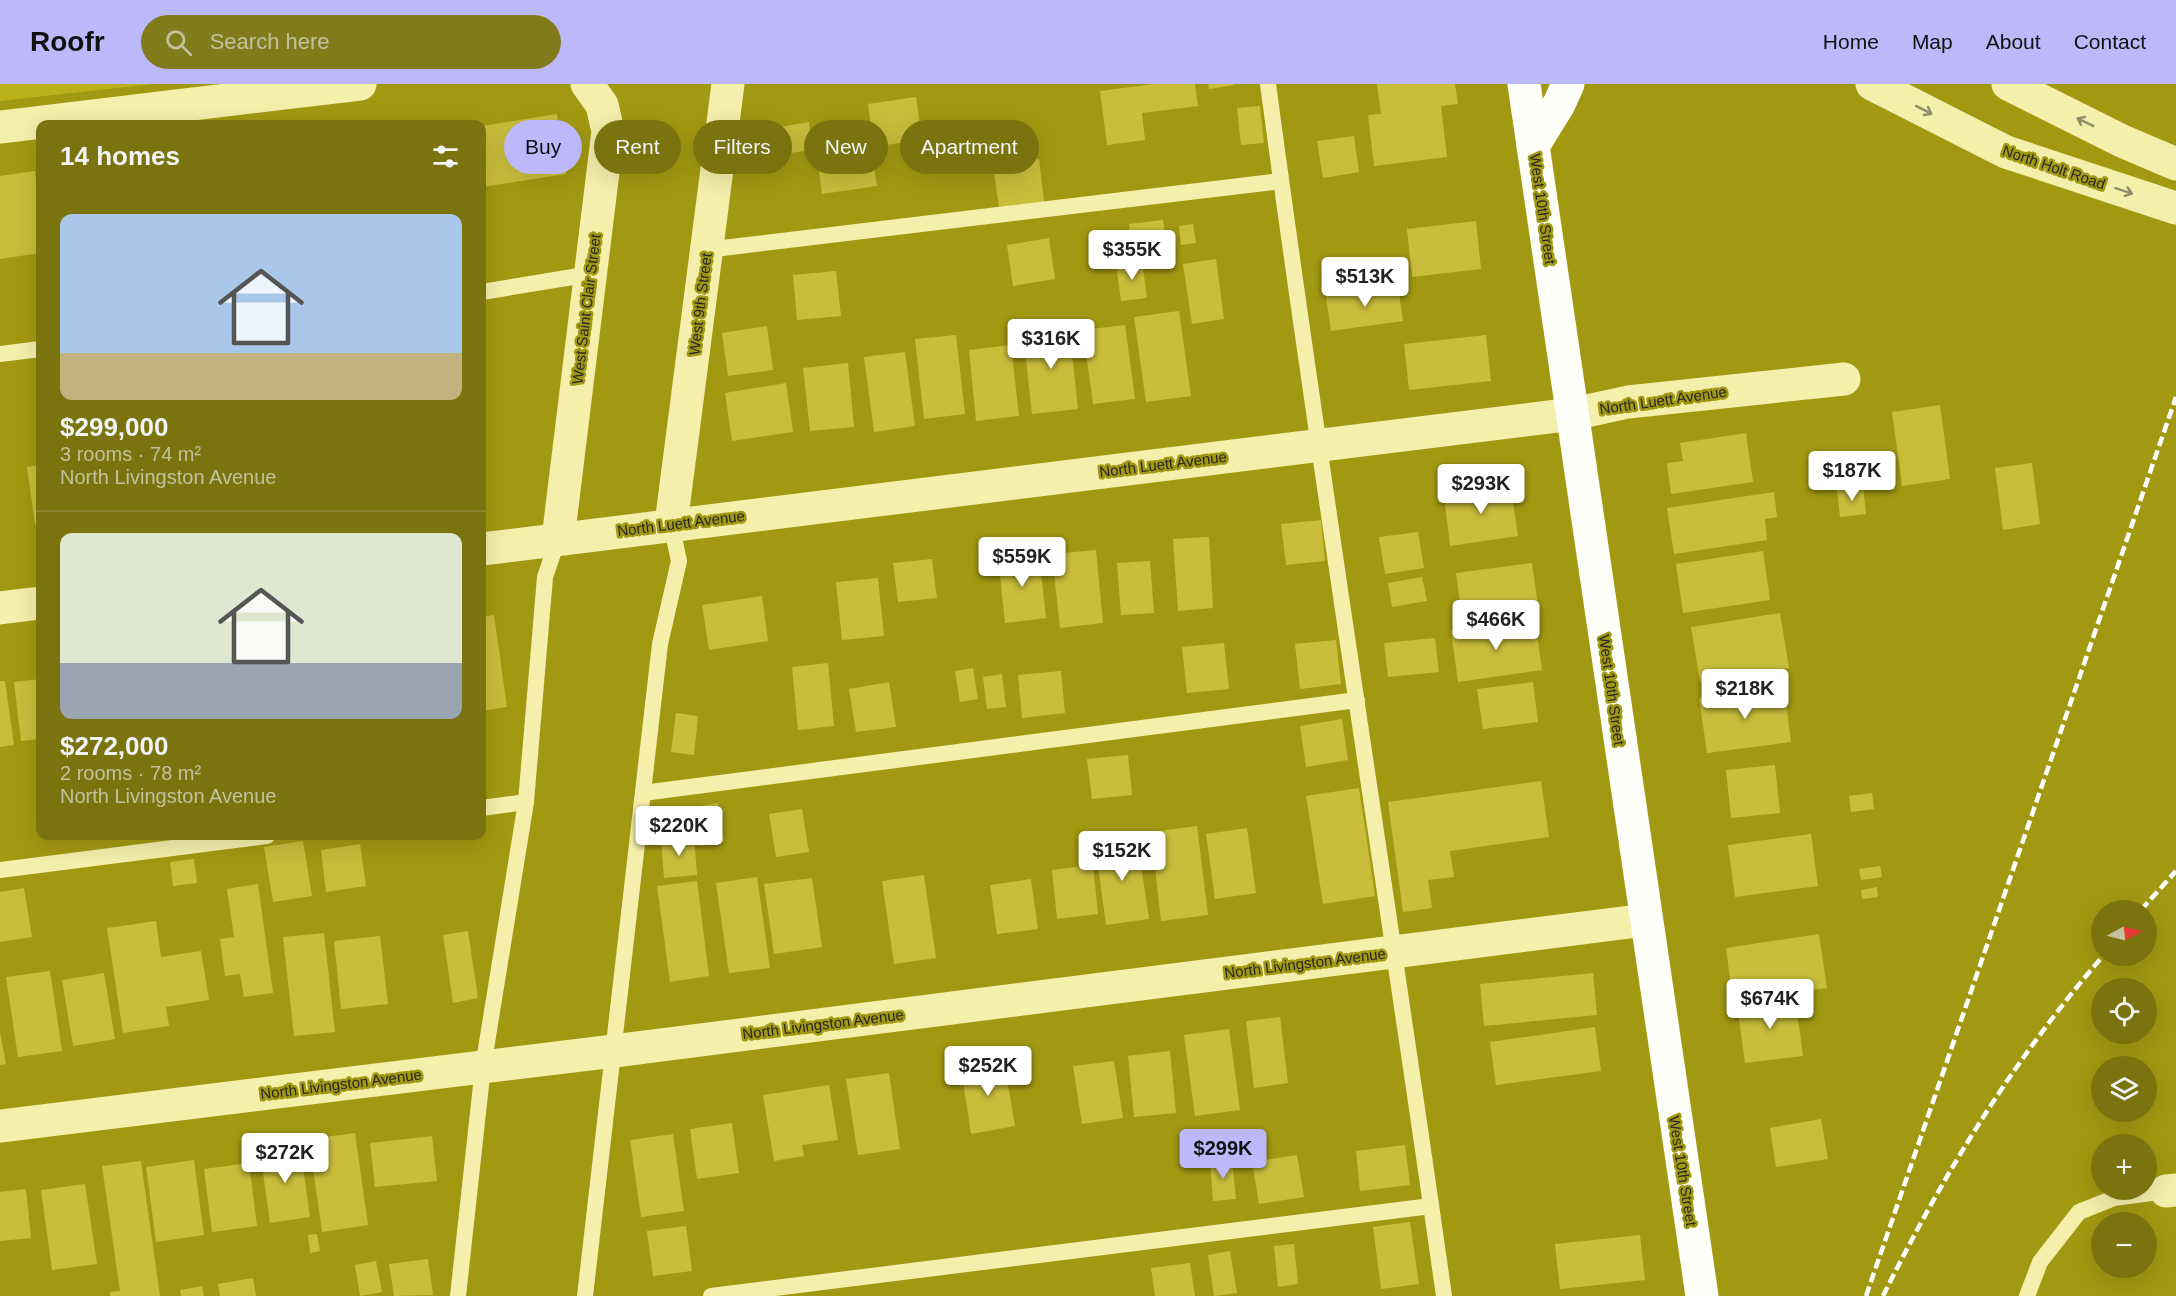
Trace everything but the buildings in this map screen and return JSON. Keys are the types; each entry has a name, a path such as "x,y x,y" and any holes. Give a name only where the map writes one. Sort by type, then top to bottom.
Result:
{"main road":[{"name":"West 10th Street","path":"1524,84 1702,1296"},
{"path":"1533,147 1559,104 1568,84"}],"street":[{"path":"59,120 360,84"},
{"name":"West Saint Clair Street","path":"558,539 608,131 602,105 587,84"},
{"name":"West 9th Street","path":"671,524 728,84"},
{"name":"North Holt Road","path":"1872,84 2006,152 2176,208"},
{"path":"2008,84 2122,141 2176,164"},
{"path":"0,127 36,123"},
{"name":"North Luett Avenue","path":"486,548 1573,414 1628,402 1844,379"},
{"path":"0,609 36,604"},
{"name":"North Livingston Avenue","path":"0,1126 614,1051 1646,920"}],"lane":[{"path":"1268,84 1318,445 1444,1296"},
{"path":"706,250 1281,181"},
{"path":"486,291 591,274"},
{"path":"0,354 36,350"},
{"path":"585,1296 660,644 679,561 671,524"},
{"path":"458,1296 483,1067 526,802 545,577 558,539"},
{"path":"643,793 1357,700"},
{"path":"486,807 526,802"},
{"path":"0,870 236,840"},
{"path":"2027,1296 2040,1262 2079,1212 2114,1198 2171,1191"},
{"path":"711,1296 1431,1206"}],"shaded area":[{"path":"0,84 153,84 0,101"}],"railway":[{"path":"1866,1296 2176,397"},
{"path":"2150,900 2176,871"},
{"path":"1883,1296 1930,1206 1982,1119 2039,1036 2095,966"}]}
